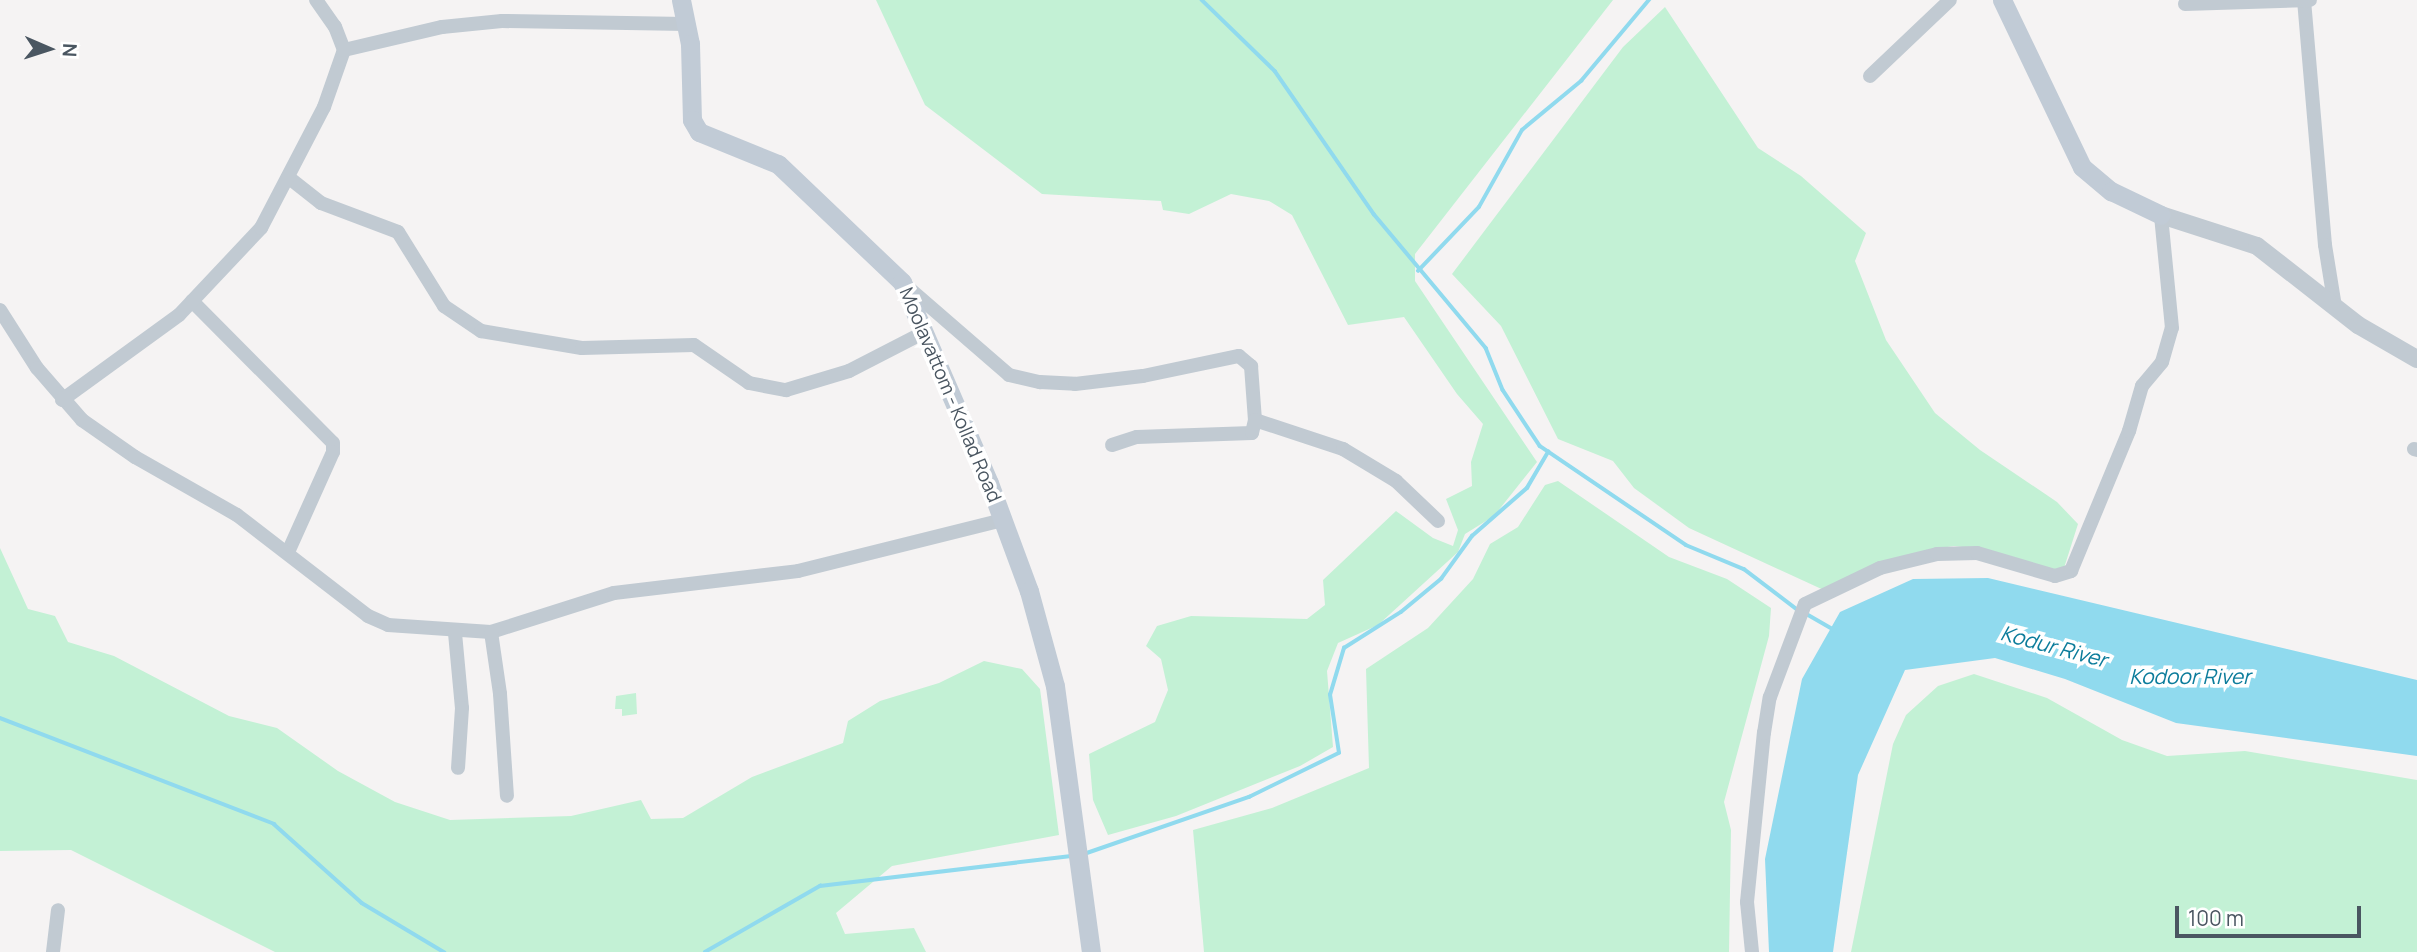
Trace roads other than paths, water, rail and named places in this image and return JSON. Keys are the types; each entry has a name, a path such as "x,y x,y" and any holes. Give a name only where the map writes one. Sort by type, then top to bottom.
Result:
{"main road":[{"name":"Moolavattom - Kollad Road","path":"681,0 692,120 699,132 778,164 902,282 1003,520 1029,591 1055,686 1091,952"},
{"path":"2002,0 2082,167 2111,191 2161,215"}],"street":[{"path":"62,400 192,301 261,228 324,107 344,50 335,27 316,0"},
{"path":"1870,76 1951,0"},
{"path":"2185,4 2306,0 2325,245 2335,307"},
{"path":"344,50 442,27 502,21 685,24"},
{"path":"288,177 321,203 398,232 443,306 481,331 582,348 694,345 749,383 786,390 849,371 923,333"},
{"path":"1752,952 1746,902 1770,697 1805,604 1880,568 1937,554 1977,553 2056,576 2071,571 2093,524 2142,386 2162,362 2172,328 2161,215 2257,246 2335,307 2417,359"},
{"path":"902,282 1009,375 1040,382 1075,384 1143,376 1239,356 1251,366 1255,420 1252,433 1149,436 1112,445"},
{"path":"192,301 333,443 333,452 288,552"},
{"path":"0,310 62,400 103,436 237,515 378,622 455,633 491,632 614,593 798,571 1003,520"},
{"path":"1255,420 1343,449 1396,481 1438,520"},
{"path":"491,632 500,694 507,796"},
{"path":"455,633 461,698 458,768"},
{"path":"53,952 58,909"}],"water":[{"name":"Kodoor River","path":"1988,578 2417,680 2417,756 2176,723 2065,679 1995,658 1905,670 1858,775 1833,952 1769,952 1765,859 1802,679 1840,612 1913,579"}],"waterway":[{"path":"1202,0 1275,71 1374,214 1486,348 1503,390 1540,446 1686,545 1744,569 1798,610"},
{"path":"1418,271 1479,207 1522,130 1581,81 1649,0"},
{"path":"1084,854 1249,797 1339,753 1330,695 1344,648 1401,612 1441,579 1472,536 1527,488 1548,452"},
{"path":"1805,613 1835,630"},
{"path":"0,718 274,824 362,903 444,952"},
{"path":"705,952 820,886 1073,856"}],"water label":[{"name":"Kodur River","path":"2054,646"}]}
